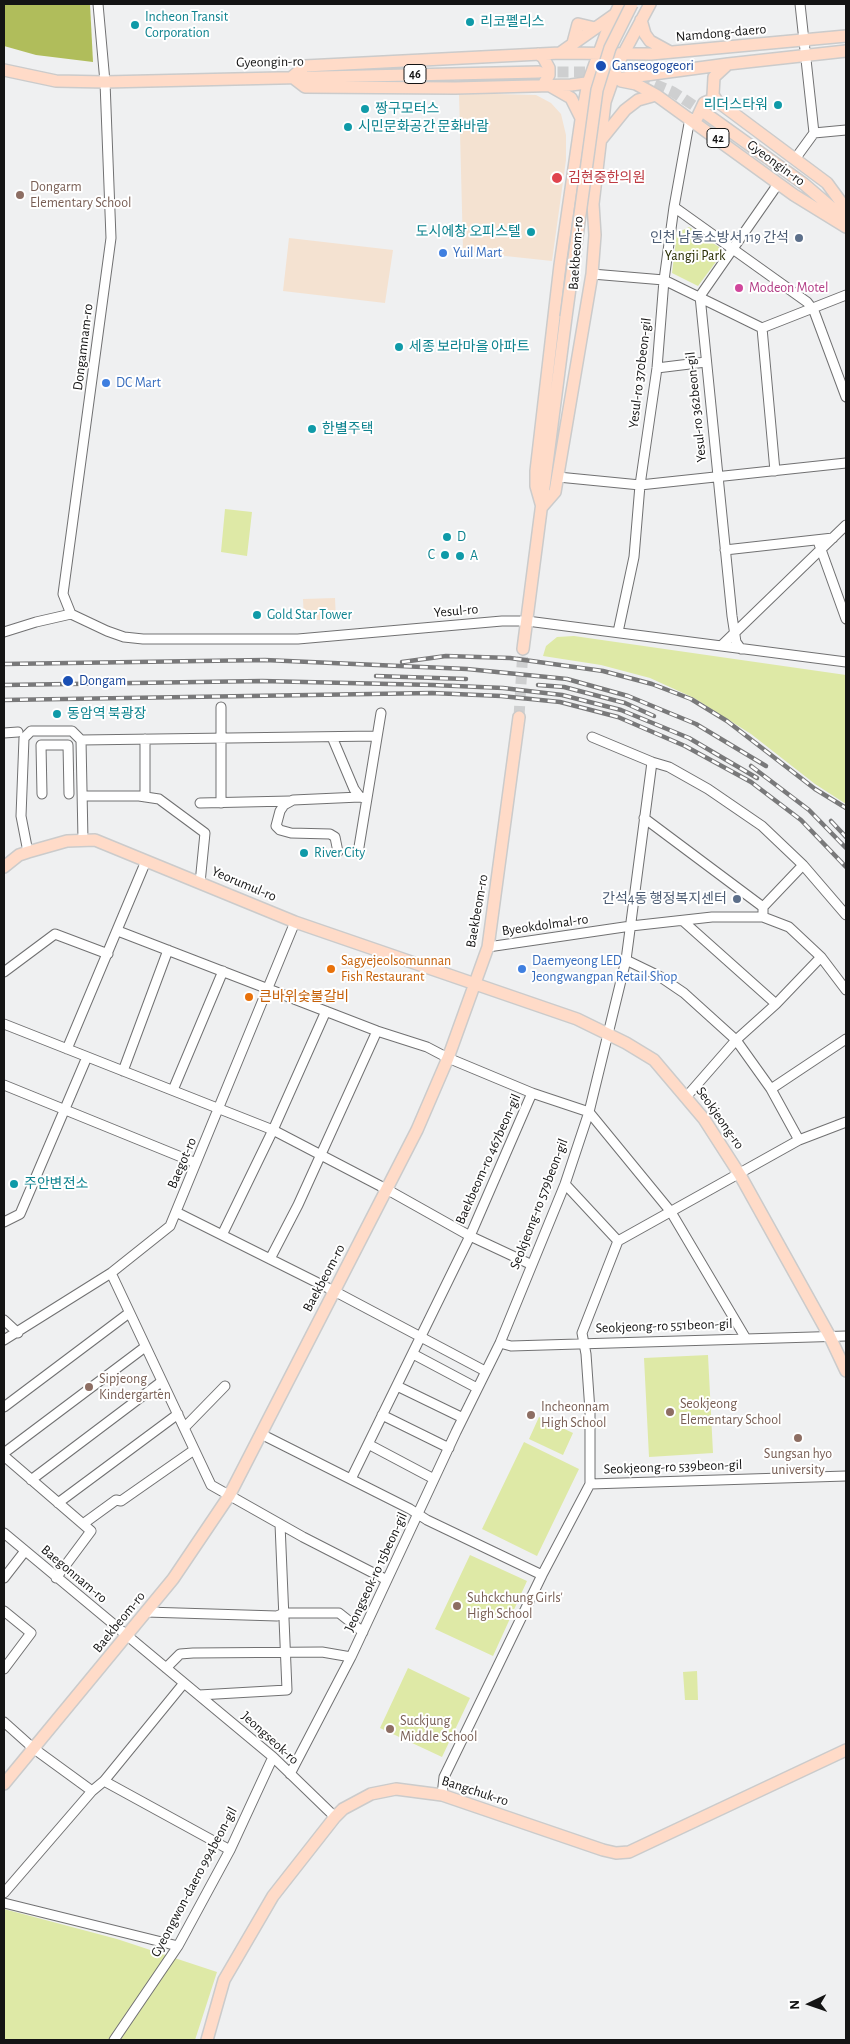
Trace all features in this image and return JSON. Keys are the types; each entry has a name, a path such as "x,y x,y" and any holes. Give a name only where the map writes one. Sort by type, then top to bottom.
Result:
{"main road":[{"name":"Baekbeom-ro","path":"542,507 536,486 536,471 559,275 581,120 588,83 614,14 620,4"},
{"name":"Baekbeom-ro","path":"523,649 597,90 610,48 632,4"},
{"name":"Baekbeom-ro","path":"542,507 555,492 592,274 595,236 593,204 603,110 611,80 622,54 650,4"},
{"path":"560,53 614,14"},
{"path":"641,20 645,34 650,41 672,53"},
{"name":"Namdong-daero","path":"292,77 305,66 560,53 672,53 846,36"},
{"path":"292,77 305,87 455,88 546,85 588,83 728,64 846,51"},
{"path":"538,54 543,57 549,68 546,85"},
{"path":"718,101 713,95 712,85 719,70 728,64"},
{"name":"Gyeongin-ro","path":"4,70 56,81 105,82 539,72"},
{"name":"Gyeongin-ro","path":"611,80 636,84 656,95 695,121 778,184 846,226"},
{"path":"546,85 571,98 581,120"},
{"path":"599,142 625,110 638,100 656,95"},
{"path":"695,121 704,103 711,100 718,101"},
{"name":"Gyeongin-ro","path":"718,101 827,183 846,209"},
{"name":"Gyeongin-ro","path":"705,113 804,184 846,220"},
{"name":"Baekbeom-ro","path":"4,1784 128,1636 173,1579 229,1496 388,1190 417,1130 448,1058 488,947 519,717"},
{"name":"Yeorumul-ro","path":"4,867 19,855 28,852 56,844 95,840 295,922 474,985"},
{"name":"Seokjeong-ro","path":"474,985 577,1019 654,1060 687,1096 740,1175 829,1335 846,1371"},
{"name":"Bangchuk-ro","path":"207,2040 224,1980 273,1896 322,1831 343,1808 371,1794 396,1789 442,1795 603,1850 616,1853 629,1852 846,1750"}],"street":[{"name":"Dongamnam-ro","path":"70,614 63,594 111,238 105,82 98,4"},
{"path":"795,159 814,133 800,4"},
{"name":"Yesul-ro 370beon-gil","path":"618,632 634,557 640,485 657,368 664,280 674,207 695,121"},
{"path":"814,133 846,130"},
{"path":"700,296 778,184"},
{"path":"674,207 807,302 812,308 846,397"},
{"path":"592,274 664,280 762,328 846,295"},
{"name":"Yesul-ro 362beon-gil","path":"700,296 732,616 736,629 736,642 741,649"},
{"path":"762,328 775,470"},
{"path":"657,368 706,362"},
{"path":"558,477 640,485 846,463"},
{"path":"721,646 819,544 832,538 846,525"},
{"path":"725,550 819,544"},
{"path":"819,544 846,619"},
{"path":"4,632 70,614"},
{"name":"Yesul-ro","path":"70,614 124,637 142,639 298,639 502,621 527,621 846,662"},
{"path":"221,707 221,803"},
{"path":"358,853 363,798 381,713"},
{"path":"28,852 21,816 24,738 31,731 72,731 82,740 377,736"},
{"path":"4,733 18,732"},
{"path":"332,737 363,798"},
{"path":"592,737 652,762 669,766 716,794 762,826 803,865 846,915"},
{"path":"145,797 146,739"},
{"path":"82,740 83,840"},
{"path":"42,794 41,745 68,744 69,794"},
{"path":"24,749 41,749"},
{"name":"Seokjeong-ro 579beon-gil","path":"481,1379 500,1343 530,1264 565,1184 589,1112 626,960 652,762"},
{"path":"68,769 82,782"},
{"path":"82,796 159,799 205,833 200,882"},
{"path":"200,804 363,798"},
{"path":"293,800 284,805 280,811 276,826 291,833 330,834 335,837 338,852"},
{"path":"644,818 763,907"},
{"path":"67,1050 146,861"},
{"path":"762,917 763,907 803,865"},
{"name":"Byeokdolmal-ro","path":"488,947 631,926 712,917 762,917 789,928 821,956 846,990"},
{"path":"683,921 776,1004"},
{"name":"Baegot-ro","path":"4,1340 111,1273 170,1226 295,922"},
{"name":"Baekbeom-ro 467beon-gil","path":"118,931 377,1031 427,1047 448,1058 532,1092 589,1112"},
{"path":"4,972 56,934 108,954"},
{"path":"123,1071 168,950"},
{"path":"687,1096 736,1040 776,1004 821,956"},
{"path":"626,960 659,976 684,993 736,1040 771,1089 800,1140"},
{"path":"173,1090 223,971"},
{"path":"222,1235 273,1130 326,1011"},
{"path":"4,1024 273,1130 388,1190 470,1236 530,1264"},
{"path":"270,1260 298,1205 377,1031"},
{"path":"771,1089 846,1039"},
{"path":"4,1222 20,1214 87,1057"},
{"path":"4,1084 196,1163"},
{"name":"Baekbeom-ro 467beon-gil","path":"350,1479 421,1339 470,1236 532,1092"},
{"path":"589,1112 671,1212 745,1337"},
{"path":"442,1795 444,1777 542,1575 590,1484 590,1411 586,1354 582,1343 582,1334 618,1241 800,1140 846,1122"},
{"path":"565,1184 618,1241"},
{"path":"176,1212 334,1291 421,1339 481,1379"},
{"path":"111,1273 211,1485 280,1524 387,1580"},
{"path":"4,1407 130,1313"},
{"path":"4,1320 18,1333"},
{"name":"Seokjeong-ro 551beon-gil","path":"500,1343 511,1346 745,1337 846,1336"},
{"path":"56,1578 91,1531 31,1480 4,1454 145,1347"},
{"path":"413,1354 481,1379"},
{"name":"Jeongseok-ro 15beon-gil","path":"290,1774 351,1657 481,1379"},
{"path":"31,1480 161,1382"},
{"path":"184,1428 224,1386"},
{"path":"397,1386 463,1418"},
{"path":"58,1503 178,1414"},
{"path":"382,1415 449,1448"},
{"path":"261,1434 542,1575"},
{"path":"368,1444 434,1479"},
{"path":"83,1524 116,1500 121,1502 194,1450"},
{"name":"Seokjeong-ro 539beon-gil","path":"590,1484 846,1476"},
{"path":"200,1695 287,1690 280,1524"},
{"name":"Baegonnam-ro","path":"4,1533 128,1636"},
{"path":"4,1578 25,1551"},
{"path":"4,1612 31,1633 4,1669"},
{"path":"146,1612 277,1616 284,1613 339,1612 363,1632"},
{"name":"Jeongseok-ro","path":"128,1636 273,1757 335,1817"},
{"path":"166,1668 180,1654 193,1653 322,1652 351,1657"},
{"path":"4,1893 58,1834 92,1791 104,1781 184,1683"},
{"path":"4,1722 33,1748 92,1791"},
{"name":"Gyeongwon-daero 994beon-gil","path":"114,2040 178,1946 230,1850 273,1757"},
{"path":"104,1781 230,1850"},
{"path":"4,1903 178,1946"}],"shaded area":[{"path":"459,93 536,95 551,103 561,114 566,135 566,160 552,261 468,252 463,249"},
{"path":"289,238 393,250 385,303 283,291"},
{"path":"335,598 336,620 304,620 303,599"}],"green space":[{"path":"4,4 90,4 93,62 36,55 4,46"},
{"name":"Yangji Park","path":"689,227 719,247 721,255 698,286 672,273 677,233"},
{"path":"225,509 252,512 247,556 221,552"},
{"path":"574,636 846,675 846,804 815,784 751,734 694,698 650,678 601,665 543,656 546,646 557,637"},
{"path":"708,1355 713,1453 649,1457 644,1358"},
{"path":"539,1417 573,1433 563,1455 529,1439"},
{"path":"524,1442 579,1469 537,1556 482,1529"},
{"path":"470,1555 527,1581 493,1656 435,1629"},
{"path":"408,1668 470,1698 442,1757 380,1728"},
{"path":"697,1671 698,1700 685,1700 683,1672"},
{"path":"4,1909 117,1939 217,1972 195,2040 4,2039"}],"tunnel":[{"path":"541,72 610,72 642,79 673,92 705,113"},
{"path":"519,717 523,649"}],"railway":[{"path":"402,662 446,656 510,658 603,671 652,684 691,699 727,721 815,789 846,808"},
{"path":"4,664 265,660 467,669 567,679 628,696 696,724 766,766"},
{"path":"376,676 466,679"},
{"path":"4,685 262,681 503,688 562,695 621,710 689,738 757,778"},
{"path":"538,685 564,687 625,703 654,716"},
{"path":"4,700 432,693 501,696 560,702 618,717 685,746 751,782 801,820 846,867"},
{"path":"751,766 809,810 846,848"},
{"path":"831,821 846,837"}],"place":[{"name":"리코펠리스","path":"470,22"},
{"name":"Incheon Transit Corporation","path":"135,25"},
{"name":"Ganseogogeori","path":"601,66"},
{"name":"리더스타워","path":"778,105"},
{"name":"짱구모터스","path":"365,109"},
{"name":"시민문화공간 문화바람","path":"348,127"},
{"name":"김현중한의원","path":"557,178"},
{"name":"Dongarm Elementary School","path":"20,195"},
{"name":"도시에창 오피스텔","path":"531,232"},
{"name":"인천 남동소방서 119 간석","path":"799,238"},
{"name":"Yuil Mart","path":"443,253"},
{"name":"Modeon Motel","path":"739,288"},
{"name":"세종 보라마을 아파트","path":"399,347"},
{"name":"DC Mart","path":"106,383"},
{"name":"한별주택","path":"312,429"},
{"name":"D","path":"447,537"},
{"name":"C","path":"445,555"},
{"name":"A","path":"460,556"},
{"name":"Gold Star Tower","path":"257,615"},
{"name":"Dongam","path":"68,681"},
{"name":"동암역 북광장","path":"57,714"},
{"name":"River City","path":"304,853"},
{"name":"간석4동 행정복지센터","path":"737,899"},
{"name":"Sagyejeolsomunnan Fish Restaurant","path":"331,969"},
{"name":"Daemyeong LED Jeongwangpan Retail Shop","path":"522,969"},
{"name":"큰바위숯불갈비","path":"249,997"},
{"name":"주안변전소","path":"14,1184"},
{"name":"Sipjeong Kindergarten","path":"89,1387"},
{"name":"Seokjeong Elementary School","path":"670,1412"},
{"name":"Incheonnam High School","path":"531,1415"},
{"name":"Sungsan hyo university","path":"798,1438"},
{"name":"Suhckchung Girls' High School","path":"457,1606"},
{"name":"Suckjung Middle School","path":"390,1729"}]}
